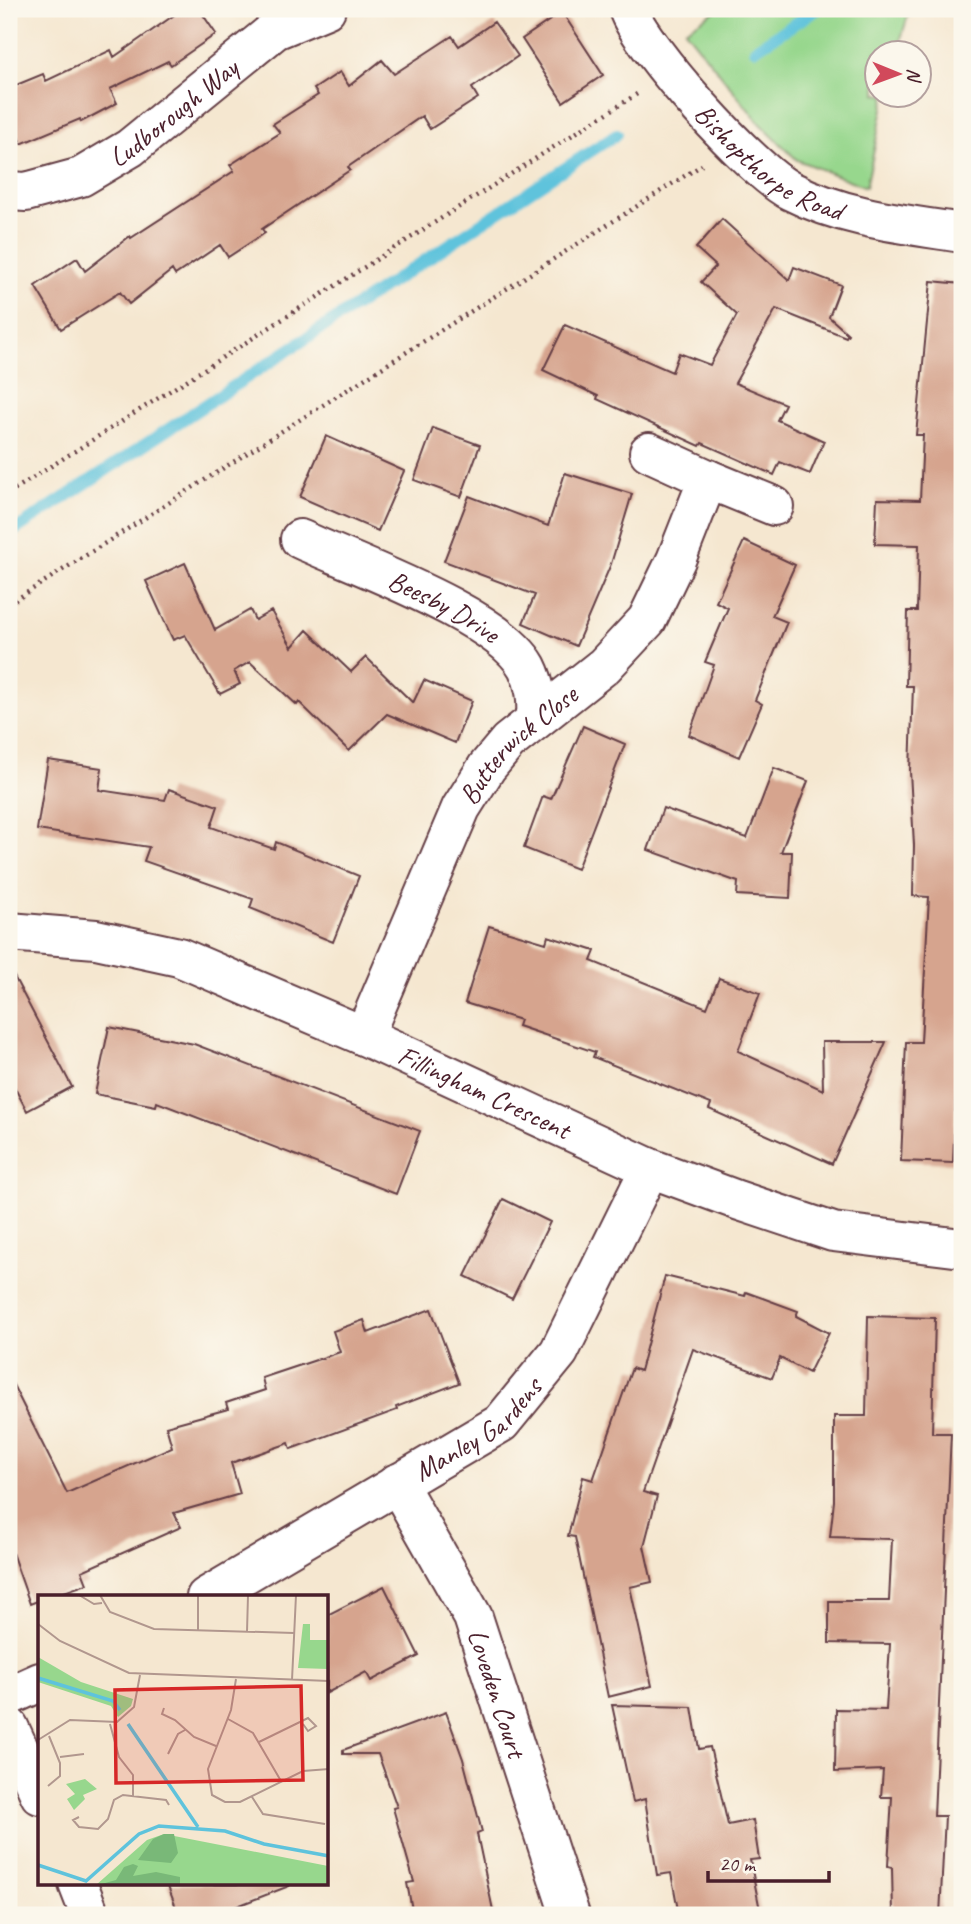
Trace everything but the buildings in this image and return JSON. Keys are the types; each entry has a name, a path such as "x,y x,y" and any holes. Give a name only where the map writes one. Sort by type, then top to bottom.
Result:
{"street":[{"name":"Ludborough Way","path":"9,191 26,192 81,177 120,153 268,19 326,9"},
{"name":"Bishopthorpe Road","path":"628,9 669,74 736,144 789,190 859,216 962,233"},
{"path":"649,452 774,506"},
{"name":"Butterwick Close","path":"365,1036 461,808 487,767 508,742 604,666 647,621 676,561 708,479"},
{"name":"Beesby Drive","path":"300,539 470,616 502,640 526,666 538,694 536,719"},
{"name":"Fillingham Crescent","path":"9,932 96,939 179,957 365,1036 650,1168 833,1232 962,1248"},
{"name":"Manley Gardens","path":"209,1595 501,1423 559,1352 650,1168"},
{"name":"Loveden Court","path":"397,1483 473,1617 570,1915"},
{"path":"9,1696 38,1683"},
{"path":"9,1727 38,1791"},
{"path":"78,1885 90,1915"}],"path":[{"path":"9,493 669,74"},
{"path":"9,604 736,144"}],"green space":[{"path":"718,9 910,9 901,38 862,38 862,108 883,108 866,187 797,160 760,124 685,30"}],"waterway":[{"path":"755,49 818,9"},
{"path":"9,534 617,134"}]}
